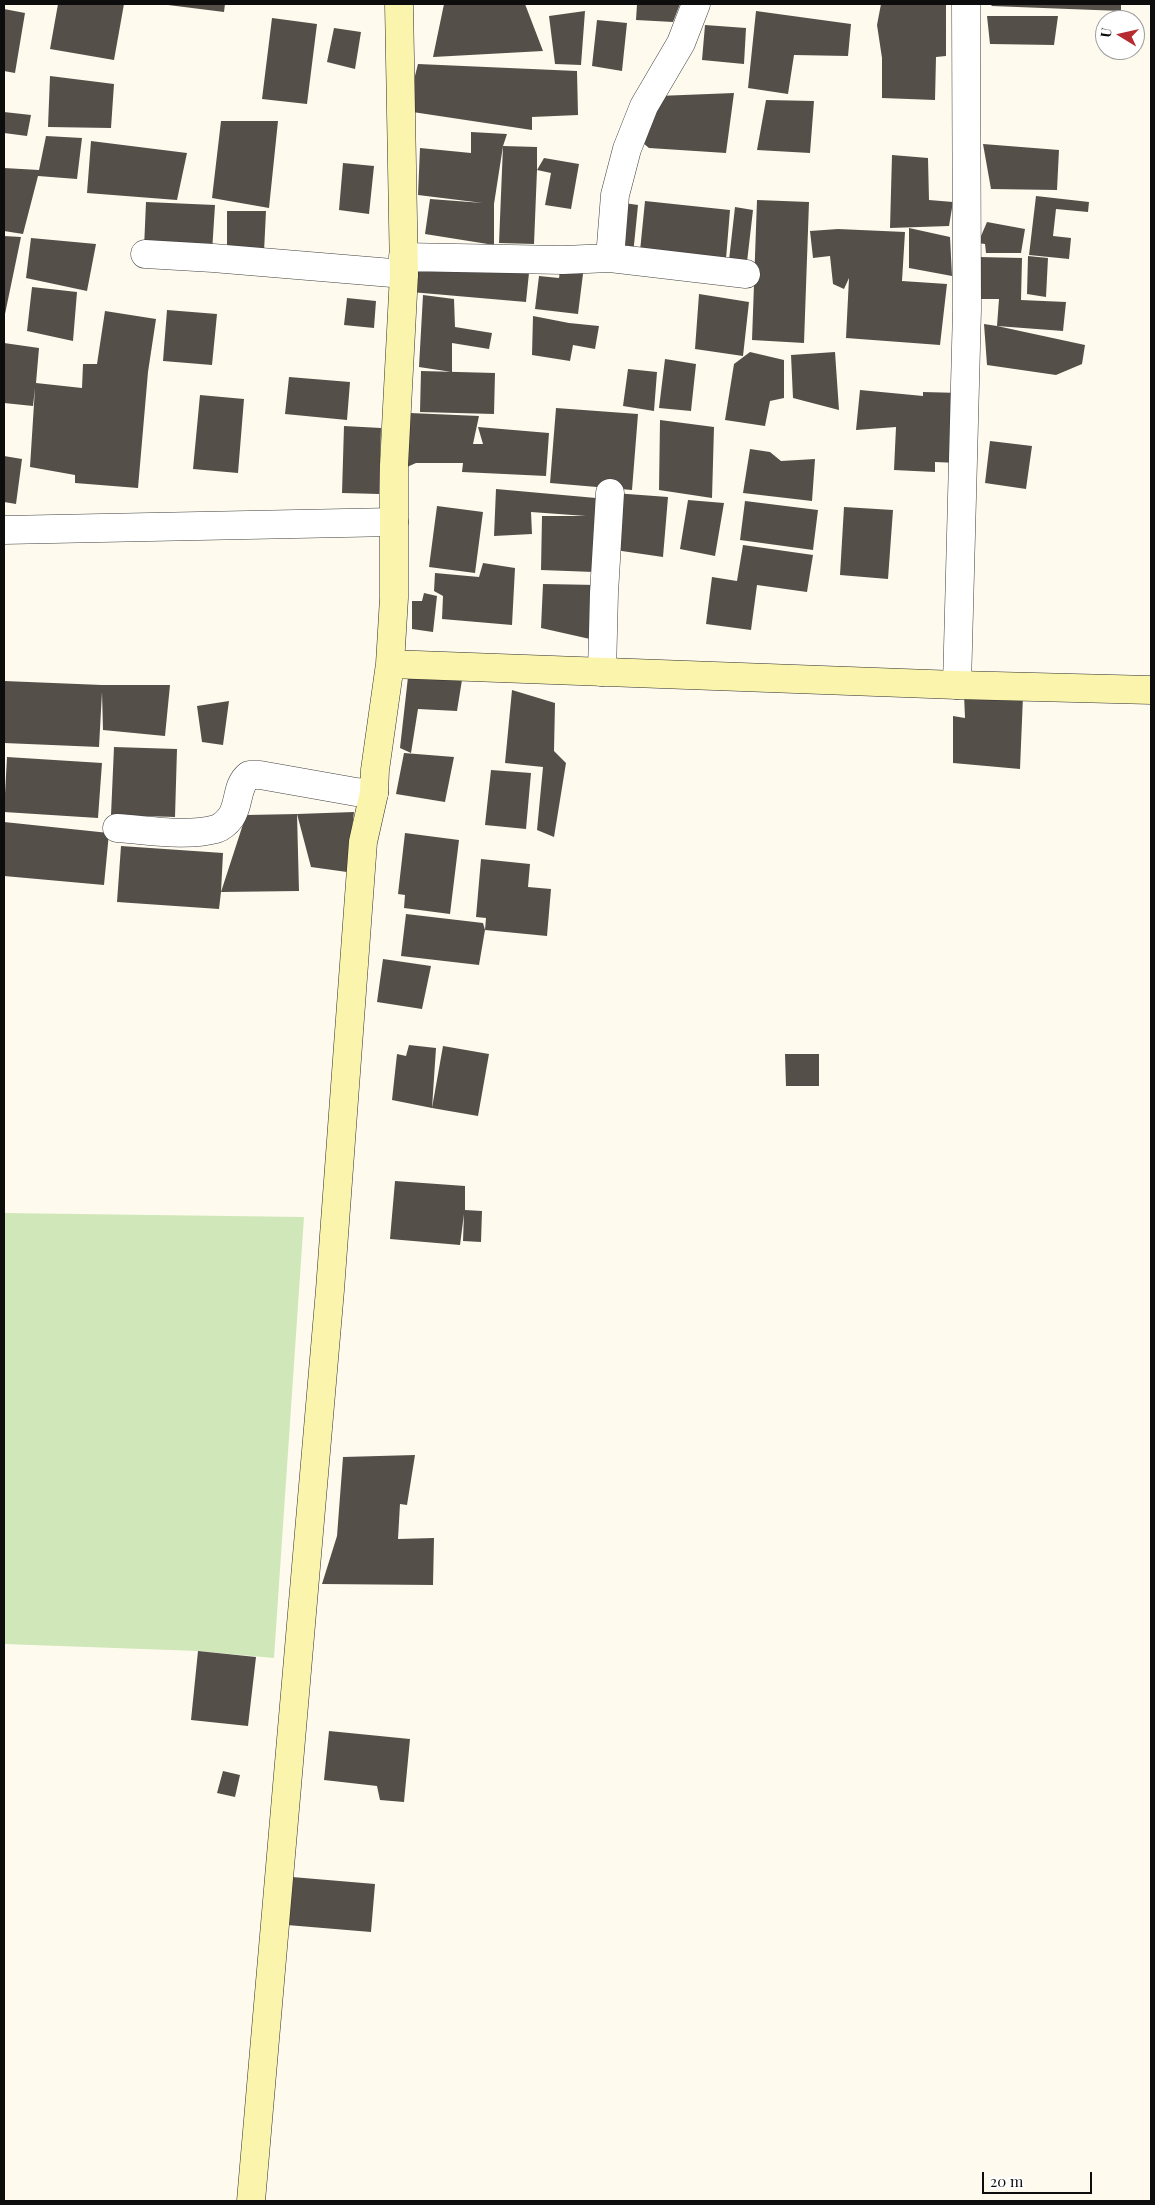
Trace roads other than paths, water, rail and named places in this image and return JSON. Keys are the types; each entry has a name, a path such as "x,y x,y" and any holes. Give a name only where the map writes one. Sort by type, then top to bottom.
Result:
{"street":[{"path":"251,2201 330,1290 363,842 375,782 390,664 394,598 394,466 404,265 399,4"},
{"path":"610,258 616,195 627,149 644,106 682,43 696,4"},
{"path":"957,685 968,309 966,4"},
{"path":"145,254 404,265 610,258 746,274"},
{"path":"602,672 604,593 610,493"},
{"path":"4,530 394,522"},
{"path":"390,664 957,685 1151,690"},
{"path":"117,828 187,832 218,828 231,818 241,785 249,776 260,775 356,792 375,782"}]}
